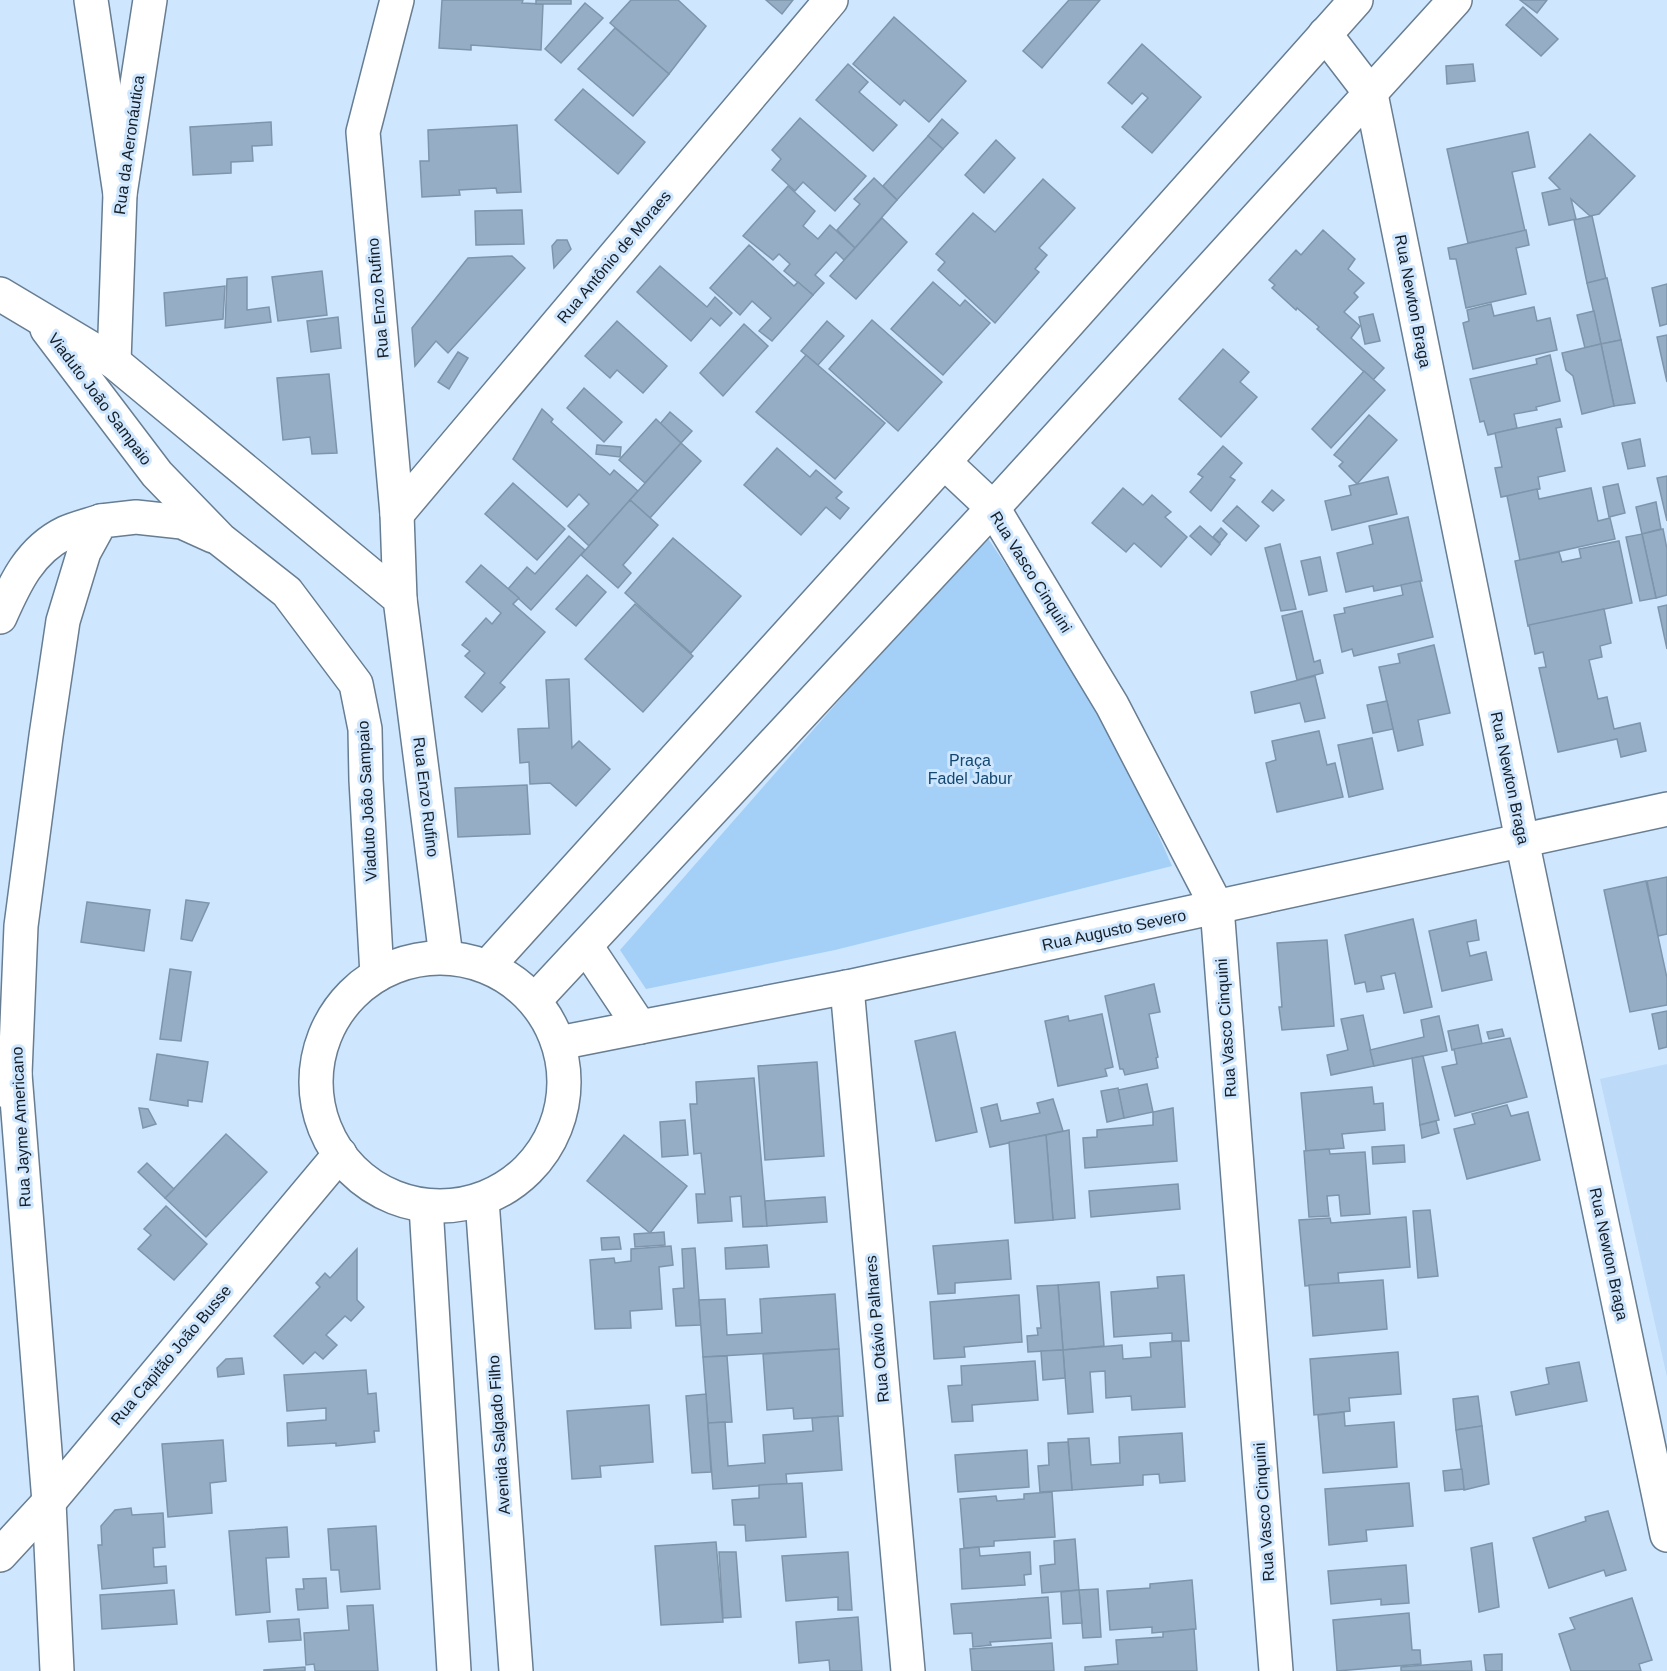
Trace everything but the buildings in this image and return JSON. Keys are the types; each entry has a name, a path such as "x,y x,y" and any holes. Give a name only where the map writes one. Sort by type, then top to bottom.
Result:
{"main road":[{"path":"91,0 120,194"},
{"name":"Rua da Aeronáutica","path":"114,362 120,194 150,0"},
{"name":"Rua Enzo Rufino","path":"397,0 363,132 397,514 400,599 447,957"},
{"name":"Rua Antônio de Moraes","path":"397,514 831,0"},
{"path":"488,966 944,462 1356,0"},
{"path":"535,1000 993,508 1455,0"},
{"name":"Rua Newton Braga","path":"1325,34 1371,94 1522,840 1667,1535"},
{"name":"Viaduto João Sampaio","path":"0,294 114,362 400,599"},
{"name":"Viaduto João Sampaio","path":"39,317 157,474 221,540 287,592 356,684 365,729 377,975"},
{"name":"Rua Vasco Cinquini","path":"944,462 993,508 1112,705 1216,907 1276,1671"},
{"path":"0,617 19,575 39,552 64,533 101,521 136,517 182,522 221,540"},
{"name":"Rua Jayme Americano","path":"57,1671 49,1502 7,1082 21,926 63,621 84,552 101,521"},
{"name":"Rua Augusto Severo","path":"559,1043 847,987 1667,809"},
{"path":"585,946 640,1027"},
{"path":"447,957 488,966 513,980 535,1000 559,1043 565,1091 552,1138 523,1175 482,1200 426,1206 382,1192 347,1164 332,1142 315,1090 319,1050 335,1013 377,975 398,964 447,957"},
{"name":"Rua Otávio Palhares","path":"847,987 908,1671"},
{"name":"Rua Capitão João Busse","path":"0,1554 49,1502 332,1142"},
{"name":"Avenida Salgado Filho","path":"482,1200 516,1671"},
{"path":"426,1206 454,1671"}],"shaded area":[{"path":"1667,1064 1667,1377 1600,1079"}],"green space":[{"name":"Praça Fadel Jabur","path":"985,534 1102,708 1172,866 835,950 646,989 620,950"}]}
